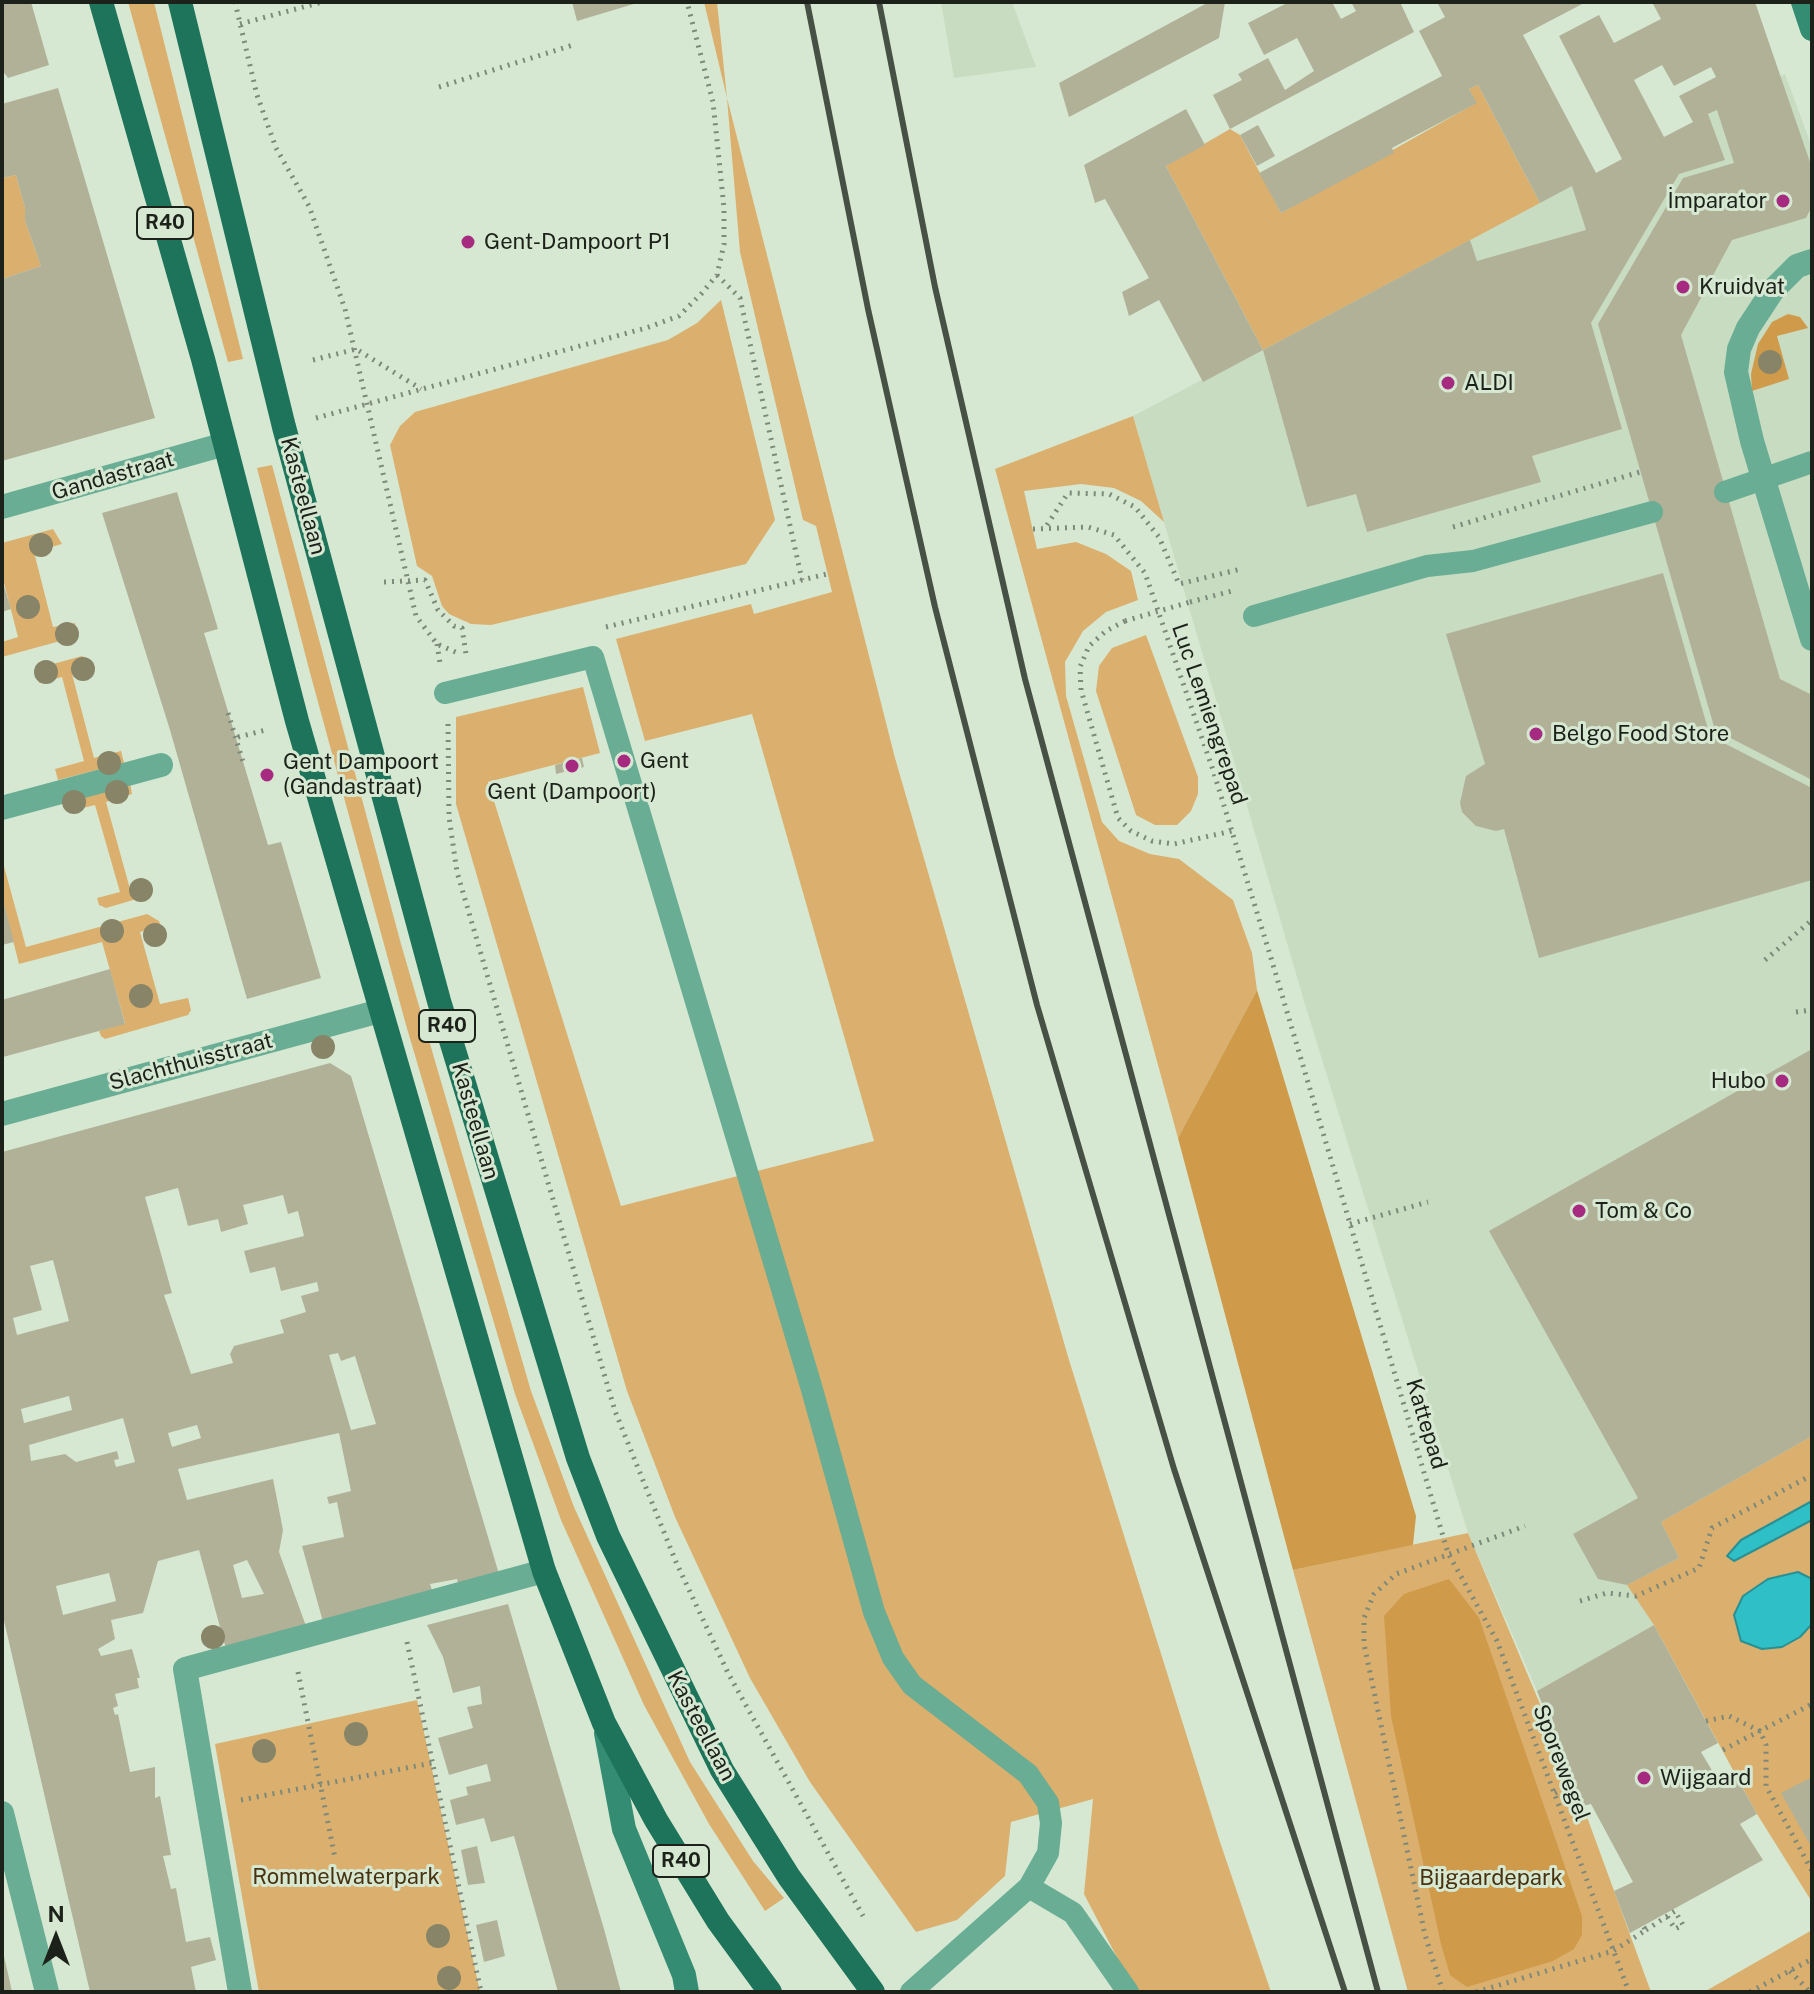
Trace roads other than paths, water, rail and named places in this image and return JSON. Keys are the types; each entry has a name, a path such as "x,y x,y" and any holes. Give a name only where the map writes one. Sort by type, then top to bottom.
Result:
{"main road":[{"name":"R40","path":"101,2 225,444 297,721 544,1571 604,1723 656,1820 718,1921 770,1992"},
{"name":"Kasteellaan","path":"180,2 284,427 439,1001 578,1458 608,1536 722,1770 789,1877 873,1992"}],"street":[{"path":"1803,2 1812,29"},
{"path":"1812,261 1797,266 1777,285 1739,349 1736,372 1752,441 1812,639"},
{"name":"Gandastraat","path":"2,507 225,444"},
{"path":"2,808 161,765"},
{"name":"Slachthuisstraat","path":"2,1114 380,1011"},
{"path":"240,1992 185,1669 544,1571"},
{"path":"604,1723 624,1829 684,1975 687,1992"},
{"path":"2,1813 47,1992"}],"lane":[{"path":"1725,492 1764,481 1774,472 1812,462"},
{"path":"1254,616 1427,566 1473,561 1652,512"},
{"path":"445,693 593,657 806,1371 874,1612 893,1658 912,1685 1028,1774 1048,1803 1051,1823 1048,1853 1029,1887 911,1992"},
{"path":"1029,1887 1073,1913 1128,1992"}],"water":[{"path":"1812,1501 1812,1520 1734,1561 1727,1556 1741,1540"},
{"path":"1798,1572 1812,1579 1812,1624 1800,1637 1782,1647 1762,1649 1741,1641 1734,1615 1743,1596 1768,1579"}],"railway":[{"path":"807,2 868,309 935,607 1037,1005 1174,1469 1345,1992"},
{"path":"879,2 935,287 1025,679 1378,1992"}],"place":[{"name":"İmparator","path":"1783,201"},
{"name":"Gent-Dampoort P1","path":"468,242"},
{"name":"Kruidvat","path":"1683,287"},
{"name":"ALDI","path":"1448,383"},
{"name":"Belgo Food Store","path":"1536,734"},
{"name":"Gent","path":"624,761"},
{"name":"Gent (Dampoort)","path":"572,766"},
{"name":"Gent Dampoort (Gandastraat)","path":"267,775"},
{"name":"Hubo","path":"1782,1081"},
{"name":"Tom & Co","path":"1579,1211"},
{"name":"Wijgaard","path":"1644,1778"}],"park label":[{"name":"Rommelwaterpark","path":"346,1877"},
{"name":"Bijgaardepark","path":"1491,1878"}]}
